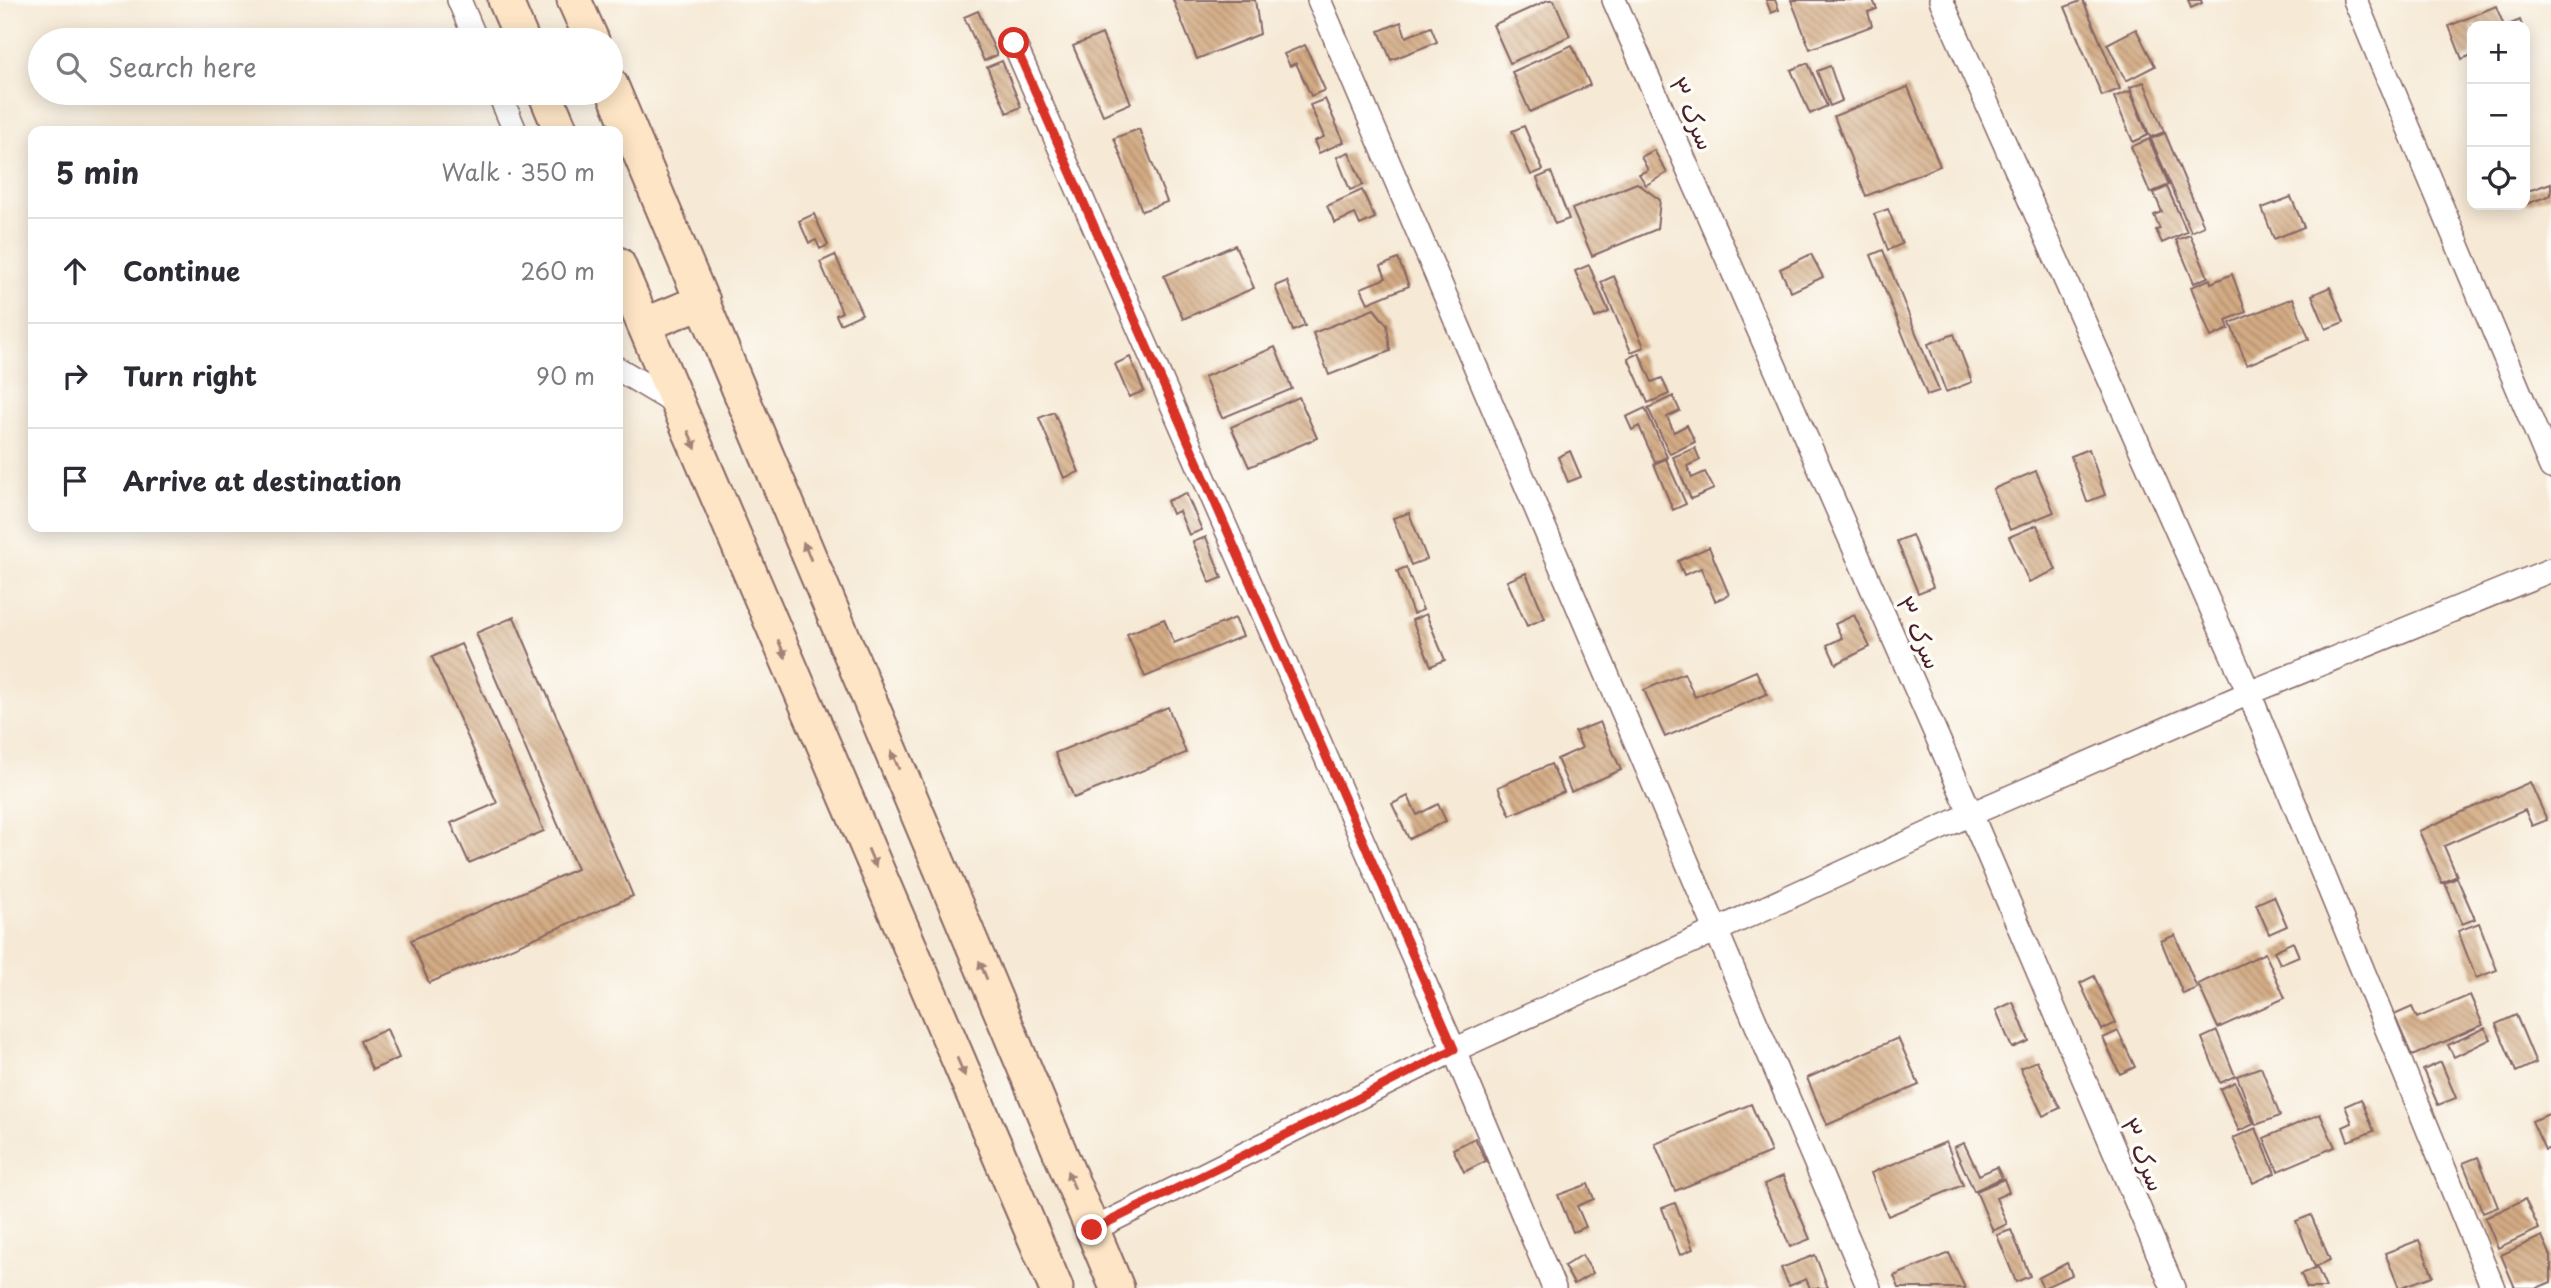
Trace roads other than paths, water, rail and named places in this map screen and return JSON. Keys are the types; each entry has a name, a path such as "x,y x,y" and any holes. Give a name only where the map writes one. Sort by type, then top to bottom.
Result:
{"main road":[{"path":"505,0 518,28"},
{"path":"575,0 587,28"},
{"path":"550,105 559,126"},
{"path":"619,105 1117,1288"},
{"path":"623,276 1056,1288"},
{"path":"644,325 702,301"}],"street":[{"path":"459,0 471,28"},
{"path":"1319,0 1869,1288"},
{"name":"سرک ۳","path":"1614,0 1971,814 2173,1288"},
{"path":"1941,0 2249,693 2493,1288"},
{"path":"2354,0 2551,467"},
{"path":"1014,43 1454,1049 1554,1288"},
{"path":"504,105 513,126"},
{"path":"623,372 677,404"},
{"path":"1092,1230 1454,1049 1971,814 2249,693 2551,570"}]}
